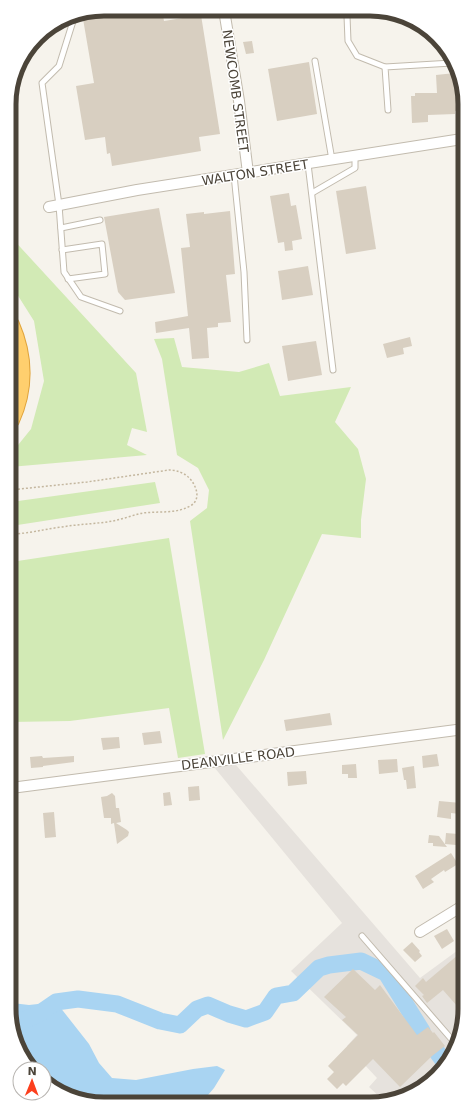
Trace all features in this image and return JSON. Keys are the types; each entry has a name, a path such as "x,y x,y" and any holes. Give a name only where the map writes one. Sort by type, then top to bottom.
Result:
{"highway":[{"path":"16,342 21,372 19,396 16,404"}],"street":[{"name":"NEWCOMB STREET","path":"225,16 239,101 248,173"},
{"name":"WALTON STREET","path":"54,206 137,190 458,140"},
{"name":"DEANVILLE ROAD","path":"16,787 458,730"},
{"path":"420,932 458,909"}],"lane":[{"path":"347,16 348,41 357,56 385,67 447,62"},
{"path":"73,22 59,66 42,83 54,206 61,228 64,272 81,297 120,311"},
{"path":"315,61 332,160"},
{"path":"385,67 388,110"},
{"path":"312,193 355,168 355,156"},
{"path":"308,164 333,370"},
{"path":"234,175 244,272 247,340"},
{"path":"61,228 100,220"},
{"path":"62,250 102,244 105,274 68,279"},
{"path":"362,936 452,1040"}],"path":[{"path":"16,489 72,484 169,470 177,471 188,477 193,482 197,500 179,510 142,513 107,522 62,526 16,534"}],"shaded area":[{"path":"236,765 420,978 458,950 458,1014 455,1031 449,1048 443,1058 428,1075 419,1082 398,1092 379,1096 369,1087 377,1078 347,1046 357,1035 291,971 342,923 214,767"}],"green space":[{"path":"16,243 136,373 147,432 132,428 127,445 147,455 16,466 16,448 31,429 44,381 34,321 16,292"},
{"path":"174,338 182,367 239,372 269,363 280,396 351,387 335,422 358,449 366,479 361,520 361,538 322,534 264,660 223,740 190,521 207,508 209,490 198,468 177,455 162,359 154,339"},
{"path":"155,482 160,503 16,525 16,501"},
{"path":"169,538 205,754 178,758 169,708 70,721 16,722 16,561"}],"water":[{"path":"56,1002 89,1044 99,1063 112,1078 136,1080 217,1066 225,1070 214,1088 206,1097 99,1097 76,1092 65,1088 52,1080 52,1061 33,1061 28,1053 19,1031 16,1003 29,1005"}],"building":[{"path":"99,16 163,16 164,21 201,16 220,134 199,137 201,151 112,166 110,153 107,154 105,137 85,140 76,86 94,83 83,19"},
{"path":"252,41 254,53 246,54 243,42"},
{"path":"309,62 317,114 277,121 268,69"},
{"path":"452,73 457,92 458,111 455,111 455,114 428,115 428,122 412,123 411,96 415,96 415,93 437,93 436,75"},
{"path":"366,186 376,249 346,254 336,191"},
{"path":"289,193 291,206 296,205 302,239 292,241 293,250 285,251 284,242 278,243 270,196"},
{"path":"159,208 175,293 125,300 118,292 104,217"},
{"path":"230,211 235,274 226,275 231,322 218,323 218,327 207,328 209,358 192,359 189,328 156,333 155,322 188,316 181,248 190,247 186,214 204,212 204,214"},
{"path":"308,266 313,295 282,300 278,271"},
{"path":"410,337 412,346 403,348 404,354 387,358 383,344"},
{"path":"316,341 322,375 288,381 282,346"},
{"path":"330,713 332,725 286,731 284,720"},
{"path":"160,731 162,743 144,745 142,733"},
{"path":"119,737 120,748 103,750 101,738"},
{"path":"437,754 439,766 423,768 422,756"},
{"path":"42,756 43,758 74,756 74,762 31,768 30,757"},
{"path":"397,759 398,772 379,774 378,760"},
{"path":"356,764 357,778 348,778 348,774 342,774 342,765"},
{"path":"414,766 416,788 407,789 402,768"},
{"path":"306,771 307,784 288,786 287,772"},
{"path":"199,786 200,800 189,801 188,787"},
{"path":"170,792 172,805 164,806 163,793"},
{"path":"112,793 115,796 116,808 119,808 121,822 116,823 129,832 128,836 117,844 114,823 111,824 111,818 104,818 101,797"},
{"path":"439,801 458,803 458,814 451,813 451,819 437,817"},
{"path":"54,812 56,837 45,838 43,813"},
{"path":"446,833 458,834 456,845 445,844"},
{"path":"429,835 439,836 447,847 433,846 433,843 428,843"},
{"path":"451,853 458,864 445,872 444,870 431,879 434,882 423,889 415,876"},
{"path":"447,929 454,941 442,949 434,936"},
{"path":"412,942 420,951 419,952 422,956 415,962 403,950"},
{"path":"458,955 458,1007 443,990 427,1003 422,996 424,995 415,986 423,978 426,982"},
{"path":"353,969 375,990 380,985 417,1035 428,1027 445,1046 432,1056 400,1087 373,1059 346,1086 343,1083 337,1089 327,1079 334,1072 328,1066 358,1035 342,1020 346,1017 324,997"}],"waterway":[{"path":"17,1020 23,1021 40,1013 56,1002 78,999 117,1004 160,1021 180,1025 197,1009 208,1005 246,1019 265,1012 276,996 293,993 319,968 329,965 361,961 386,973 422,1031"},
{"path":"437,1052 442,1059"}]}
